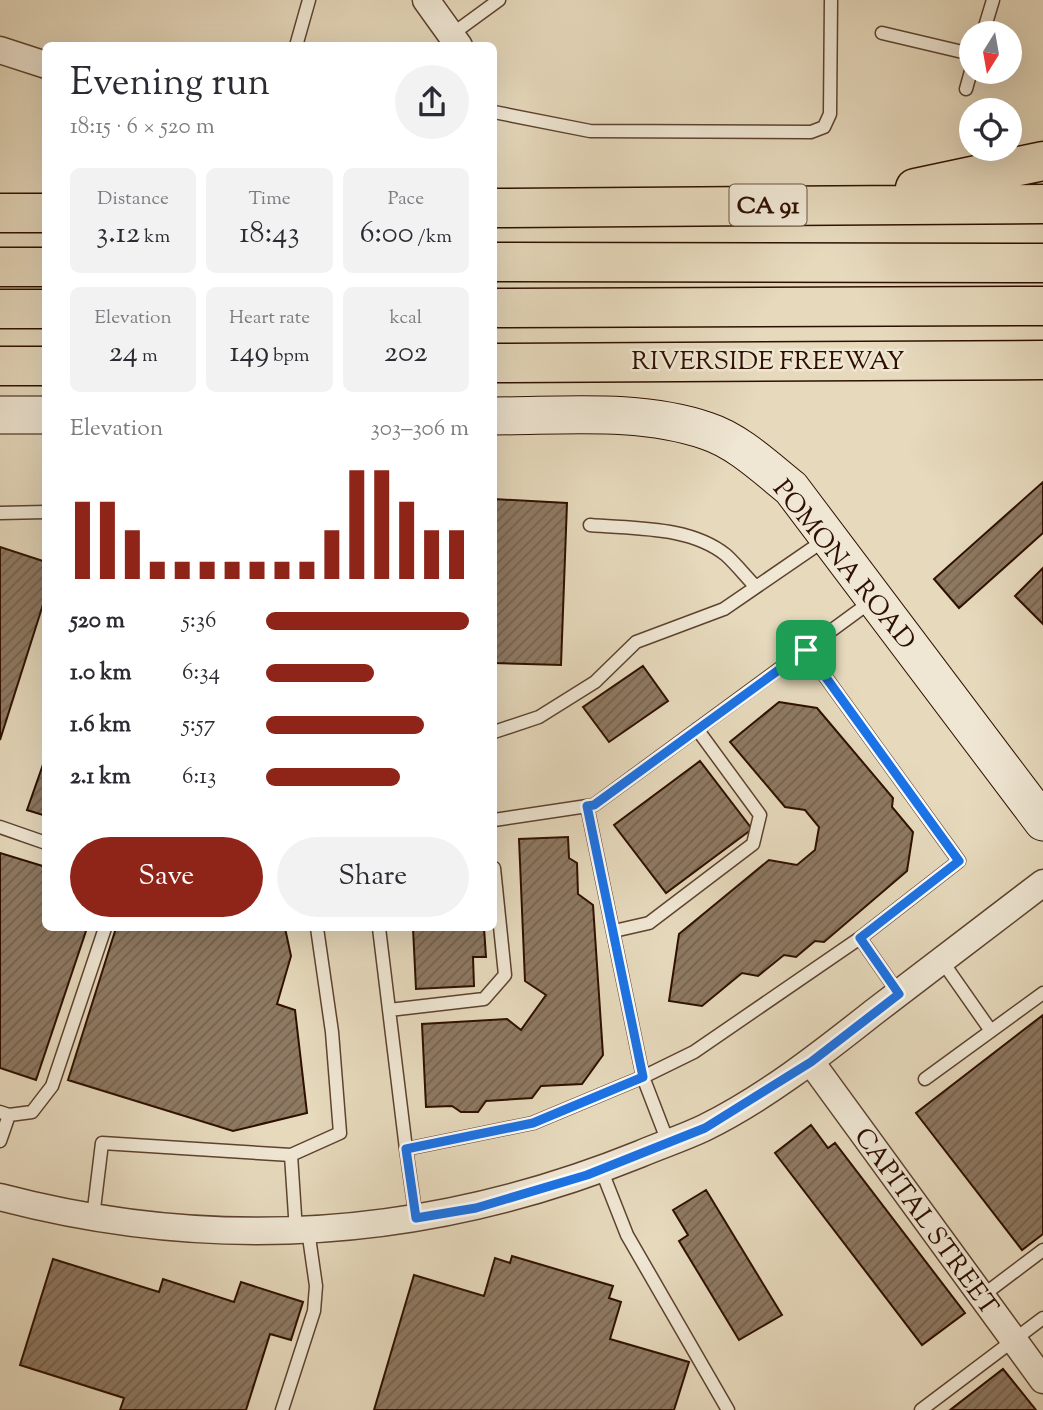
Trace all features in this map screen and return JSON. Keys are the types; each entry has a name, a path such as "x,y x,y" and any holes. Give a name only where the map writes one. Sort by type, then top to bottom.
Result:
{"highway":[{"path":"836,204 1043,160"},
{"name":"CA 91","path":"497,208 1043,204"},
{"path":"0,213 42,213"},
{"path":"497,262 1043,263"},
{"path":"0,267 42,267"},
{"path":"497,308 1043,306"},
{"path":"0,309 42,309"},
{"path":"997,359 1043,371"},
{"name":"RIVERSIDE FREEWAY","path":"497,363 1043,359"},
{"path":"0,366 42,366"}],"main road":[{"path":"0,415 42,415"},
{"name":"POMONA ROAD","path":"497,415 654,418 709,431 752,456 791,488 1043,822"}],"street":[{"path":"426,0 455,40"},
{"path":"0,50 42,64"},
{"path":"0,1197 93,1217 171,1229 302,1231 476,1208 601,1169 705,1128 811,1062 1043,883"},
{"name":"CAPITAL STREET","path":"811,1062 1043,1380"}],"lane":[{"path":"297,42 309,0"},
{"path":"455,40 499,0"},
{"path":"497,113 590,131 811,132 824,127 830,114 831,0"},
{"path":"987,21 993,0"},
{"path":"882,33 959,51"},
{"path":"966,89 967,84"},
{"path":"0,513 42,512"},
{"path":"590,525 683,534 704,541 726,556 756,587"},
{"path":"497,731 539,717 595,682 636,642 724,609 829,537"},
{"path":"497,821 594,805 875,599"},
{"path":"406,1149 533,1123 643,1077 694,1052 860,938 959,861 806,650"},
{"path":"614,931 649,923 753,844 760,815 697,729"},
{"path":"587,806 643,1077 668,1142"},
{"path":"0,827 42,842"},
{"path":"389,1010 484,999 505,975 497,897"},
{"path":"0,1142 4,1114 32,1112 52,1086 104,931"},
{"path":"93,1217 102,1143 291,1155 340,1133 332,1032 317,931"},
{"path":"379,931 416,1218"},
{"path":"860,938 899,994"},
{"path":"942,961 991,1031"},
{"path":"925,1079 1043,993"},
{"path":"282,1410 314,1311 316,1286 302,1231 291,1155"},
{"path":"601,1169 627,1235 728,1410"},
{"path":"982,1296 1043,1250"},
{"path":"921,1410 1043,1318"}],"building":[{"path":"1043,482 1043,533 959,608 934,579"},
{"path":"497,499 567,503 561,665 497,663"},
{"path":"0,547 42,561 42,608 0,740"},
{"path":"1043,568 1043,624 1015,596"},
{"path":"643,666 668,701 609,742 583,707"},
{"path":"779,702 817,708 893,798 892,807 913,832 907,871 824,942 815,941 796,957 784,955 758,976 742,973 702,1006 669,1001 679,934 769,860 797,865 815,850 819,827 805,810 785,807 730,742"},
{"path":"700,761 752,829 666,893 614,825"},
{"path":"42,767 42,815 27,810"},
{"path":"568,837 569,858 577,863 578,894 593,905 603,1055 582,1084 541,1086 532,1098 486,1101 478,1112 461,1112 452,1106 426,1107 422,1024 507,1019 521,1030 546,995 525,981 519,839"},
{"path":"0,853 42,866 42,931 86,931 36,1080 0,1068"},
{"path":"115,931 286,931 291,956 277,1004 295,1010 307,1113 233,1131 68,1080"},
{"path":"413,931 484,931 486,957 473,957 474,986 416,989"},
{"path":"1043,1015 1043,1234 1022,1250 916,1113"},
{"path":"811,1125 828,1148 835,1143 965,1313 922,1345 775,1153"},
{"path":"706,1190 782,1315 739,1340 679,1241 688,1235 673,1210"},
{"path":"512,1256 613,1286 609,1298 621,1302 610,1339 689,1362 674,1410 374,1410 414,1275 484,1296 495,1258 510,1263"},
{"path":"53,1259 159,1292 163,1279 234,1302 241,1282 303,1302 291,1340 270,1334 246,1410 120,1410 124,1398 20,1365"},
{"path":"1003,1369 1036,1410 950,1410"}],"route":[{"path":"806,650 959,861 860,938 899,994 811,1062 705,1128 587,1175 476,1208 416,1218 406,1149 533,1123 643,1077 587,806 594,805 806,650"}]}
